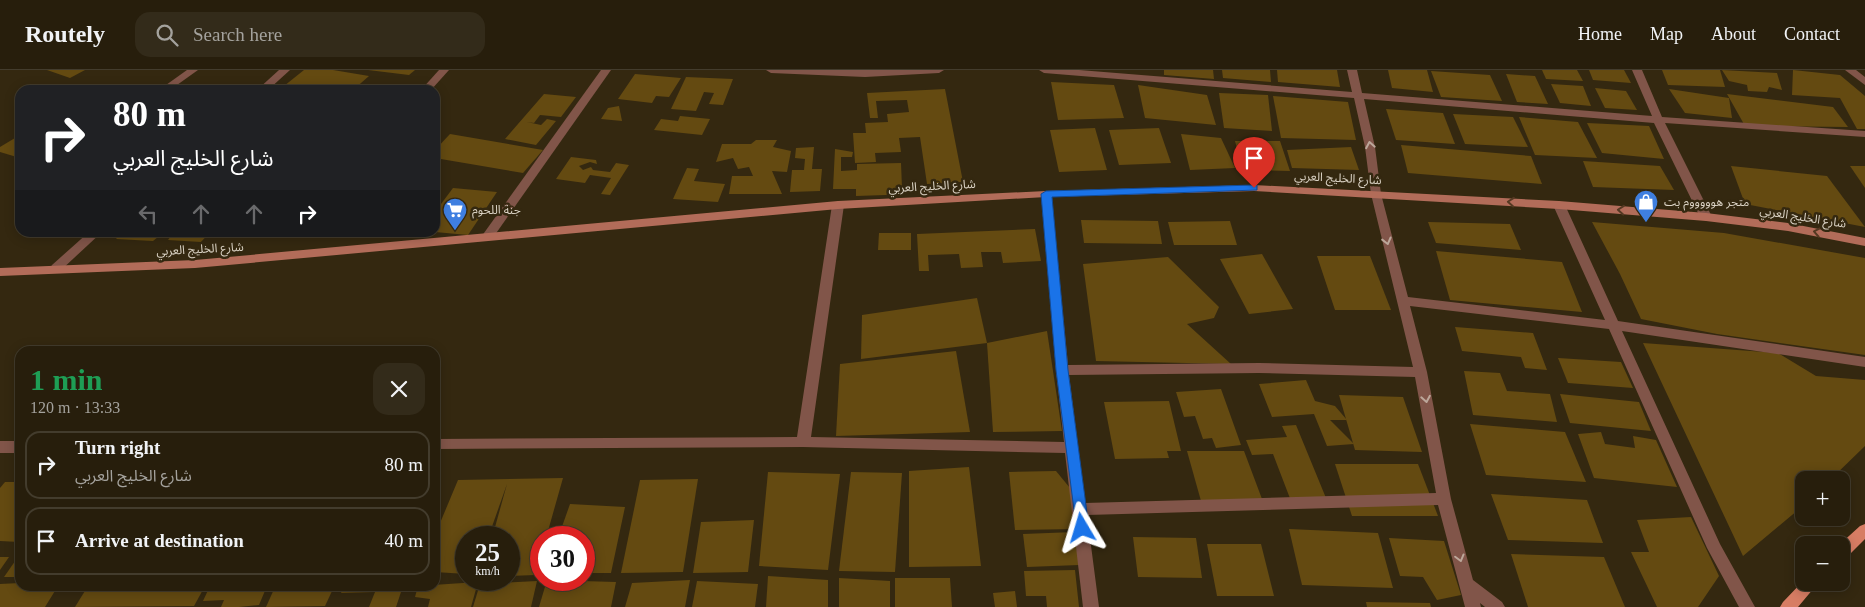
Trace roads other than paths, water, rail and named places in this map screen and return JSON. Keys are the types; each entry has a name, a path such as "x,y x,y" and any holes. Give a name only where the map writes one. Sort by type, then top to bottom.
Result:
{"main road":[{"name":"شارع الخليج العربي","path":"0,272 56,268 195,264 838,205 1046,194 1254,188 1559,205 1706,217 1788,227 1865,242"},
{"path":"1850,545 1865,530"},
{"path":"1788,607 1803,591"}],"street":[{"path":"172,85 194,70"},
{"path":"268,85 285,70"},
{"path":"430,85 444,70"},
{"path":"488,236 606,70"},
{"path":"771,70 848,74 939,70"},
{"path":"1044,70 1658,120 1865,134"},
{"path":"1352,70 1370,148 1376,194 1421,372 1444,499 1473,607"},
{"path":"1637,70 1658,120 1706,217"},
{"path":"1850,70 1865,82"},
{"path":"1046,194 1062,370 1091,607"},
{"path":"803,442 838,205"},
{"path":"1559,205 1710,540 1747,607"},
{"path":"56,268 91,237"},
{"path":"1402,301 1612,325 1865,362"},
{"path":"1062,370 1259,368 1421,372"},
{"path":"440,444 803,442 1073,448"},
{"path":"0,447 15,447"},
{"path":"1080,509 1444,499"},
{"path":"1466,584 1497,607"}],"place":[{"name":"متجر هوووووم بت","path":"1646,223"},
{"name":"جنة اللحوم","path":"455,231"}]}
